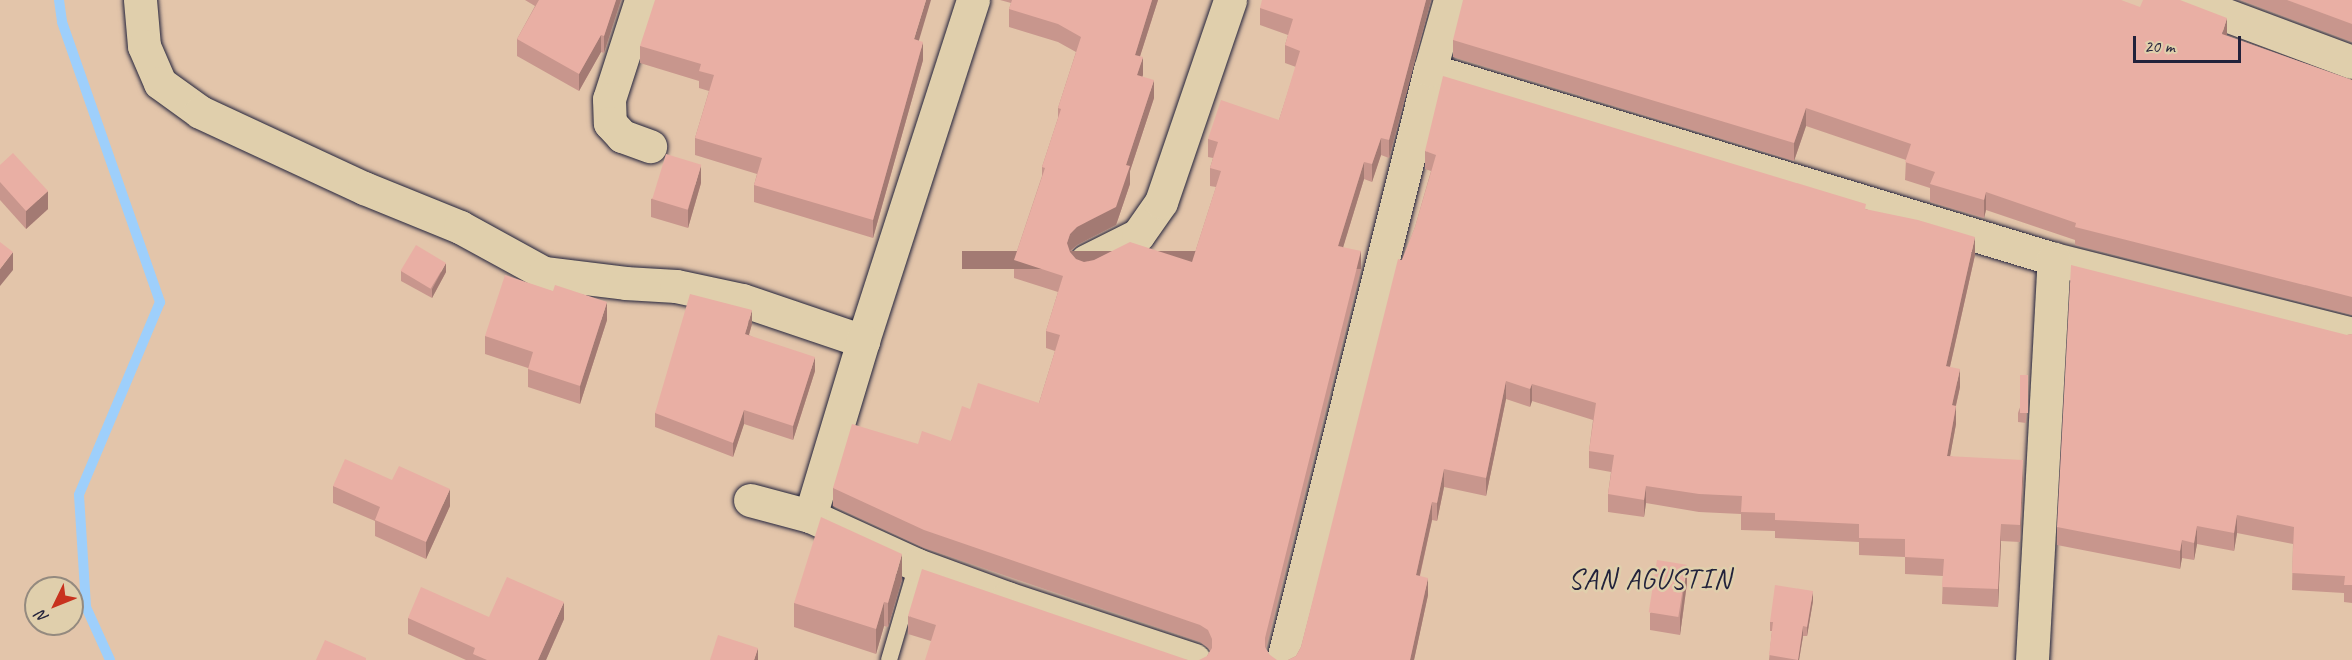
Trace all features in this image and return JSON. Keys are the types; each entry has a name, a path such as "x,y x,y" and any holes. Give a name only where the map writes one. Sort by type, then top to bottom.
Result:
{"street":[{"path":"140,0 144,46 160,83 200,112 364,188 460,227 544,273 698,291 742,300 863,341"},
{"path":"641,0 609,99 610,123 622,136 650,147"},
{"path":"810,516 863,341 973,0"},
{"path":"1086,261 1138,235 1161,202 1230,0"},
{"path":"1283,660 1430,70 1450,0"},
{"path":"2186,0 2352,62"},
{"path":"1430,70 2054,259 2352,334"},
{"path":"2032,660 2054,259"},
{"path":"750,500 810,516 917,565 1007,598 1194,660"}],"lane":[{"path":"889,660 917,565"}],"building":[{"path":"539,0 616,0 604,36 601,35 579,74 517,39"},
{"path":"655,0 926,0 914,39 923,42 873,220 754,185 762,158 695,138 714,75 699,71 701,64 640,46"},
{"path":"1012,0 1152,0 1135,55 1143,57 1137,75 1154,80 1126,165 1130,166 1116,207 1077,227 1070,234 1067,243 1076,259 1084,262 1094,260 1130,242 1192,262 1221,171 1210,168 1218,142 1208,139 1221,100 1279,120 1300,51 1285,45 1293,19 1260,8 1262,0 1426,0 1389,140 1381,138 1372,164 1364,162 1338,246 1361,251 1265,638 1265,647 1277,660 1199,660 1207,656 1212,648 1212,639 1208,630 1200,625 924,530 833,488 852,424 918,444 922,431 951,441 962,406 970,409 978,383 1039,403 1060,335 1046,331 1063,276 1014,260 1045,168 1042,167 1061,109 1058,108 1081,37 1058,24 1009,9"},
{"path":"1463,0 2121,0 2140,7 2143,0 2180,0 2227,18 2222,34 2352,80 2352,297 2075,227 2076,223 1986,192 1984,200 1930,184 1935,172 1905,162 1911,144 1806,108 1794,143 1453,40"},
{"path":"2287,0 2352,0 2352,24"},
{"path":"1443,76 1866,204 1865,209 1918,220 1975,237 1946,366 1960,369 1952,405 1956,406 1947,456 2023,460 2020,525 2001,524 1998,589 1942,587 1944,559 1905,557 1905,539 1859,538 1859,524 1775,520 1775,513 1741,512 1742,496 1699,494 1646,486 1644,500 1608,494 1614,455 1589,451 1596,403 1532,384 1530,389 1506,381 1486,478 1444,469 1437,503 1432,502 1416,575 1428,578 1410,660 1288,660 1296,656 1301,647 1398,259 1402,260 1415,227 1436,155 1425,151"},
{"path":"13,153 48,191 26,211 0,182 0,165"},
{"path":"666,154 701,165 688,210 652,199"},
{"path":"0,242 13,252 0,269"},
{"path":"416,245 446,263 431,289 401,271"},
{"path":"2071,265 2347,335 2352,334 2352,585 2344,585 2345,576 2292,573 2294,527 2237,515 2234,533 2197,526 2194,543 2182,540 2180,551 2057,527"},
{"path":"505,275 553,291 555,285 607,302 580,386 528,369 533,352 485,336"},
{"path":"690,294 752,310 745,334 815,357 793,426 744,410 733,443 655,413"},
{"path":"2020,375 2028,375 2028,413 2020,413"},
{"path":"345,459 392,480 399,466 450,489 426,542 375,520 380,507 333,486"},
{"path":"821,517 902,554 888,603 884,602 876,629 794,603"},
{"path":"1657,560 1687,565 1678,617 1649,612"},
{"path":"922,569 1188,660 925,660 936,625 908,616"},
{"path":"507,577 564,602 538,660 487,660 473,654 475,648 408,618 421,587 489,617"},
{"path":"1775,585 1813,591 1807,627 1803,626 1798,660 1769,655 1773,622 1770,622"},
{"path":"718,635 758,648 754,660 710,660"},
{"path":"325,640 366,658 366,660 316,660"}],"waterway":[{"path":"59,0 62,22 160,302 79,495 86,607 110,660"}],"district":[{"name":"SAN AGUSTIN","path":"1650,579"}]}
